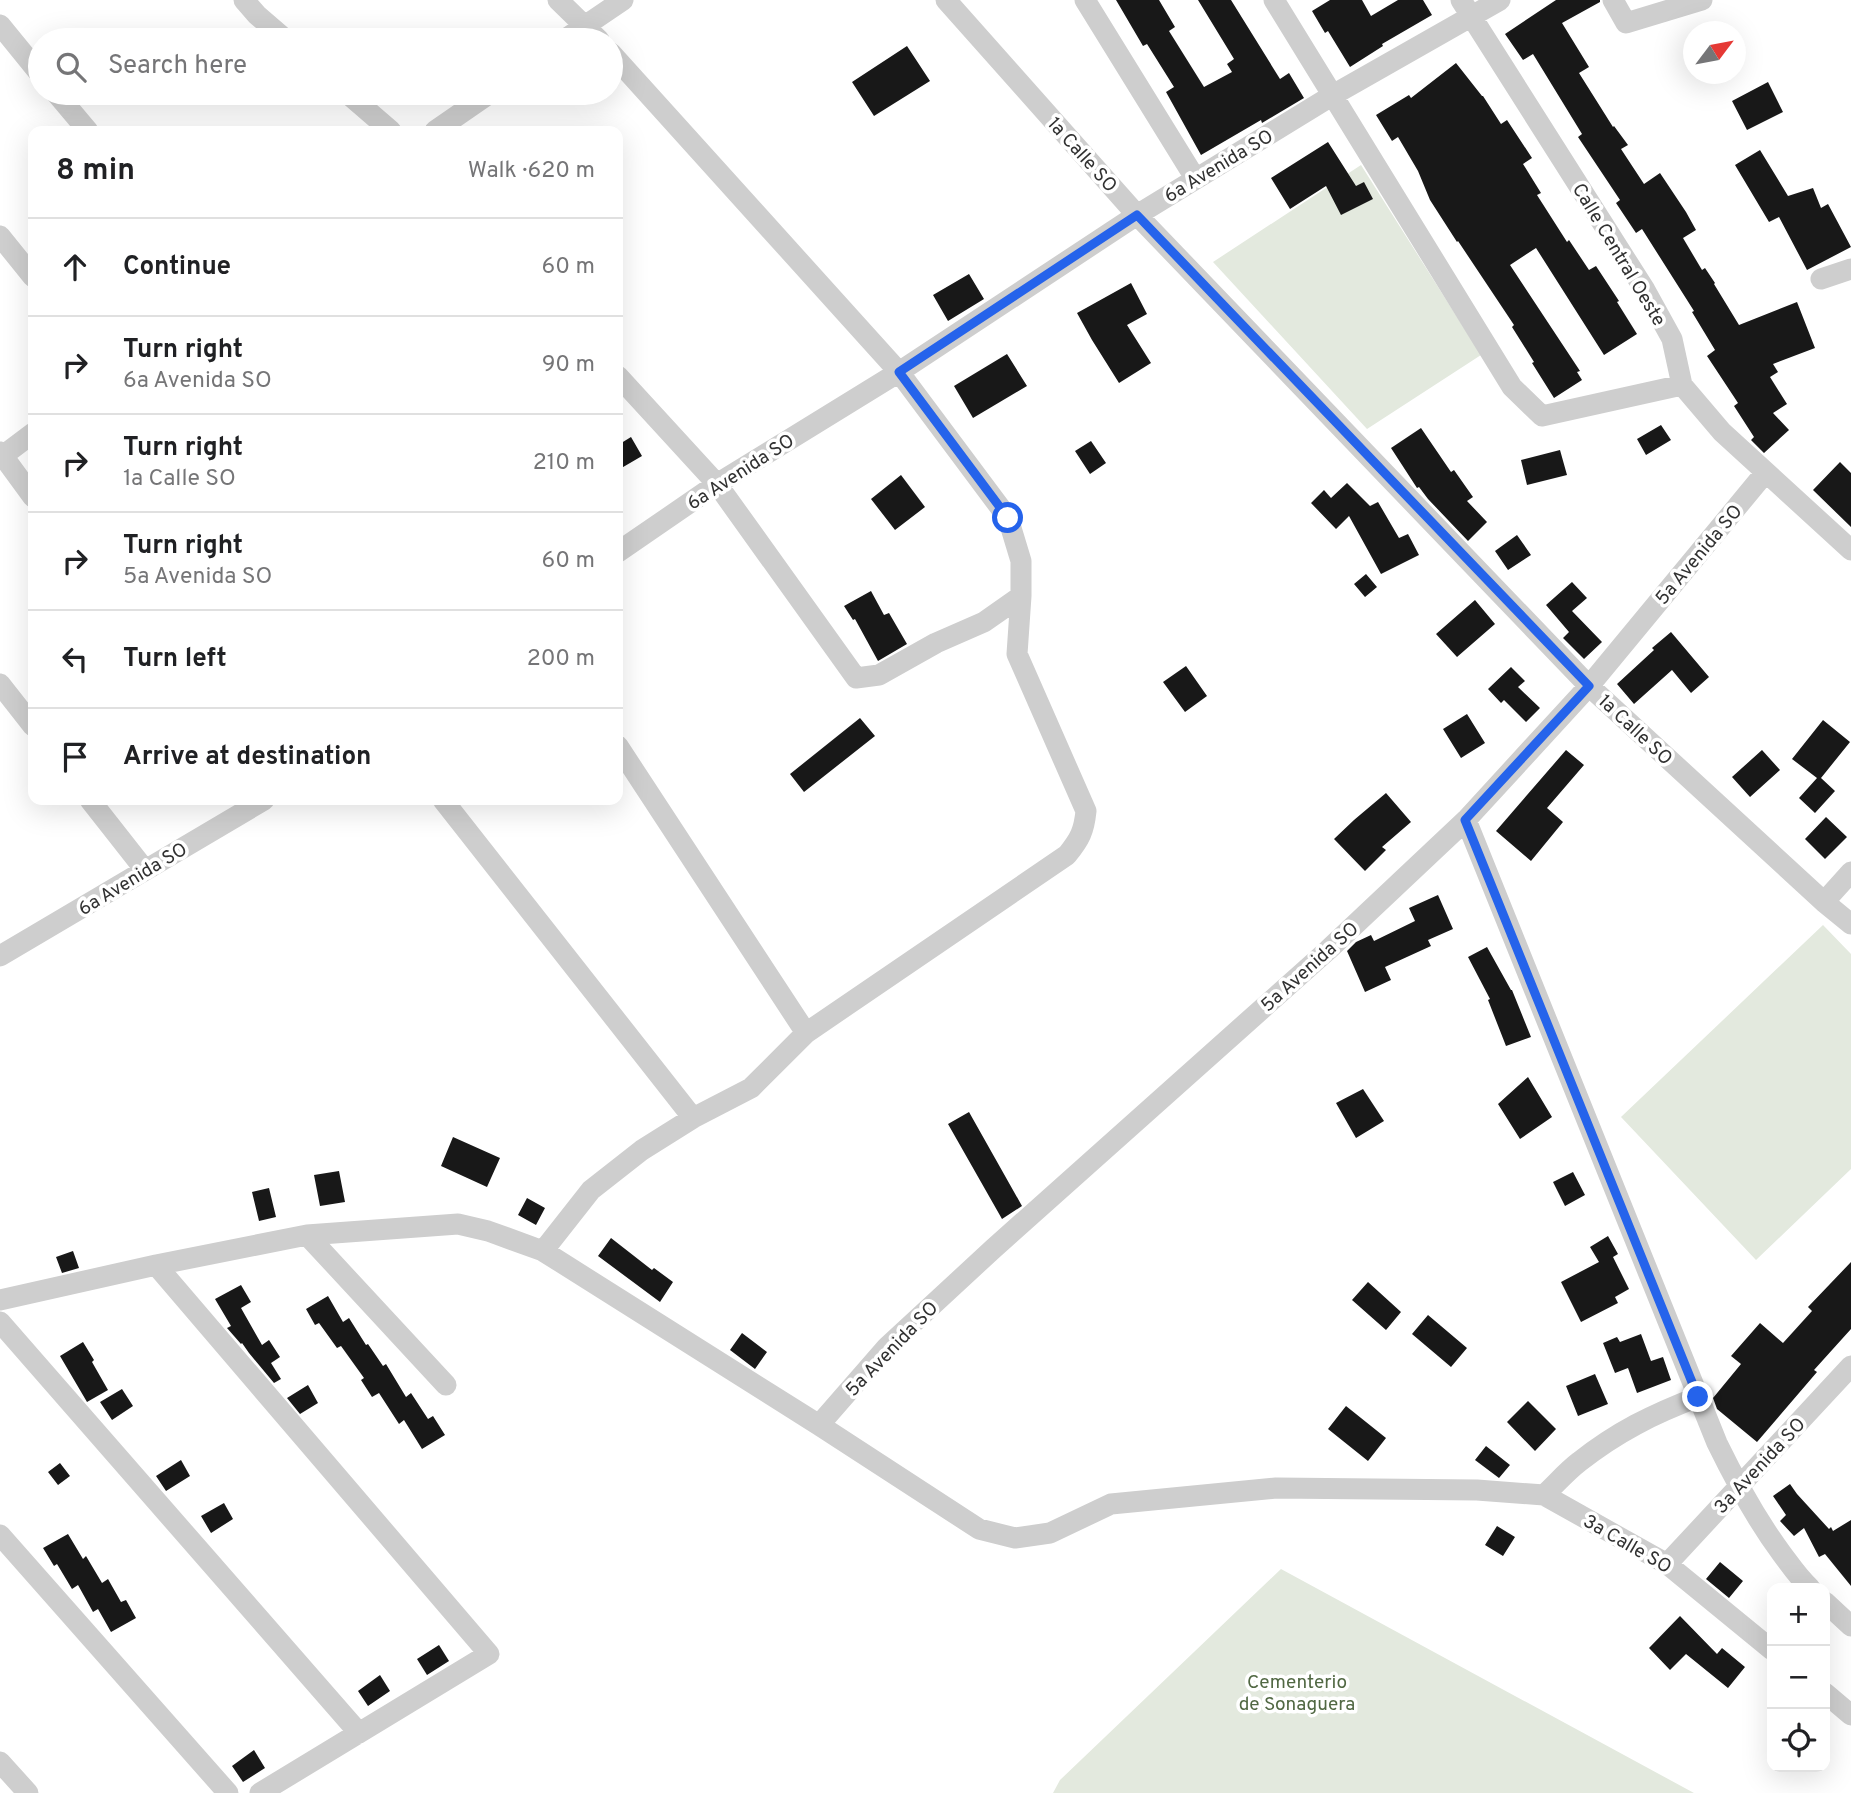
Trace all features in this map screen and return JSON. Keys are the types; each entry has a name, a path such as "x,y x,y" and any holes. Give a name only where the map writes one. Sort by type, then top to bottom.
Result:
{"street":[{"path":"244,0 272,28"},
{"path":"558,0 587,28"},
{"path":"597,28 623,0"},
{"name":"1a Calle SO","path":"946,0 1137,215 1589,686 1851,924"},
{"path":"1085,0 1195,178"},
{"path":"1274,0 1512,387 1542,415 1682,385"},
{"name":"6a Avenida SO","path":"623,549 717,484 899,372 1137,215 1333,95 1466,8 1500,0"},
{"path":"1613,0 1626,23 1702,0"},
{"name":"Calle Central Oeste","path":"1466,8 1645,290 1672,339 1682,385 1722,432 1851,550"},
{"path":"0,25 28,59"},
{"path":"543,1251 591,1190 642,1150 693,1118 751,1088 806,1033 1067,855 1079,840 1085,826 1086,811 1017,654 1021,561 1008,518 899,372 623,66"},
{"path":"66,105 84,126"},
{"path":"360,105 385,126"},
{"path":"442,126 473,105"},
{"path":"0,236 28,271"},
{"path":"1821,279 1851,269"},
{"path":"623,381 717,484 856,678 879,675 936,643 984,622 1021,596"},
{"path":"28,437 1,456 28,490"},
{"name":"5a Avenida SO","path":"819,1424 887,1347 1328,950 1465,820 1589,686 1765,473"},
{"path":"0,684 28,720"},
{"path":"623,754 806,1033"},
{"path":"94,805 145,870"},
{"name":"6a Avenida SO","path":"0,956 254,805"},
{"path":"447,805 693,1118"},
{"path":"1465,820 1717,1443 1765,1530 1804,1583"},
{"path":"1825,902 1851,872"},
{"path":"0,1300 307,1235 458,1224 488,1231 543,1251 819,1424 979,1529 1015,1538 1050,1533 1111,1504 1276,1488 1477,1490 1544,1495 1577,1463 1615,1436 1655,1414 1698,1397"},
{"path":"307,1235 446,1385"},
{"path":"156,1265 489,1654 260,1793"},
{"path":"0,1322 359,1733"},
{"name":"3a Avenida SO","path":"1667,1564 1851,1366"},
{"name":"3a Calle SO","path":"1544,1495 1667,1564 1767,1646"},
{"path":"0,1535 228,1793"},
{"path":"1830,1607 1851,1626"},
{"path":"1830,1697 1851,1715"},
{"path":"0,1762 28,1793"}],"green space":[{"path":"1361,165 1481,355 1367,429 1213,262"},
{"path":"1823,925 1851,954 1851,1169 1756,1260 1621,1117"},
{"name":"Cementerio de Sonaguera","path":"1281,1569 1694,1793 1053,1793 1060,1780"}],"building":[{"path":"1116,0 1159,0 1175,27 1169,31 1204,87 1232,72 1227,64 1234,59 1198,0 1231,0 1280,79 1289,73 1304,98 1201,155 1166,92 1174,87 1147,44 1143,46"},
{"path":"1330,0 1362,0 1371,16 1398,0 1423,0 1432,15 1382,44 1383,46 1350,67 1312,11"},
{"path":"1556,0 1600,0 1562,23 1589,67 1579,73 1613,127 1628,145 1621,149 1644,184 1660,173 1686,212 1696,230 1683,238 1702,270 1705,268 1715,283 1739,325 1797,302 1815,348 1773,364 1778,372 1770,377 1787,404 1773,413 1789,430 1764,453 1751,440 1754,437 1734,406 1738,403 1707,356 1715,350 1692,312 1694,311 1642,229 1636,233 1616,203 1620,200 1578,137 1582,134 1533,54 1523,60 1505,34"},
{"path":"907,46 930,81 874,116 852,82"},
{"path":"1456,63 1483,96 1501,124 1507,120 1532,158 1523,164 1541,193 1537,195 1567,242 1569,240 1589,270 1596,266 1637,334 1604,355 1536,248 1510,265 1580,371 1577,372 1582,380 1554,398 1512,327 1514,325 1430,200 1418,171 1398,137 1392,141 1376,115 1409,95 1411,98"},
{"path":"1768,82 1783,112 1747,130 1732,101"},
{"path":"1328,142 1356,186 1364,182 1373,199 1341,215 1326,186 1290,209 1271,178"},
{"path":"1760,150 1788,196 1813,188 1821,208 1828,204 1851,247 1807,270 1779,217 1769,222 1735,165"},
{"path":"969,274 984,299 948,321 933,295"},
{"path":"1131,283 1147,314 1127,325 1151,363 1119,383 1077,313"},
{"path":"1007,354 1027,386 973,418 954,386"},
{"path":"1661,425 1671,440 1646,455 1637,439"},
{"path":"1421,428 1451,472 1454,470 1473,497 1467,501 1487,522 1468,541 1419,487 1417,488 1391,448"},
{"path":"631,437 642,456 623,467 623,442"},
{"path":"1091,441 1106,463 1090,474 1075,451"},
{"path":"1560,450 1567,475 1527,485 1521,460"},
{"path":"1840,462 1851,473 1851,527 1813,490"},
{"path":"901,475 925,507 895,530 871,499"},
{"path":"1347,483 1370,506 1378,502 1399,538 1408,534 1419,555 1381,574 1349,516 1336,529 1311,503 1324,490 1331,498"},
{"path":"1517,535 1531,555 1508,570 1495,551"},
{"path":"1366,574 1377,587 1365,597 1354,584"},
{"path":"1572,582 1587,598 1572,611 1602,642 1584,659 1563,638 1569,632 1546,605"},
{"path":"871,591 884,615 889,613 907,644 878,661 855,619 853,620 844,606"},
{"path":"1475,600 1495,624 1457,657 1436,634"},
{"path":"1671,632 1709,677 1691,693 1672,670 1634,704 1617,684"},
{"path":"1186,666 1207,696 1185,712 1163,682"},
{"path":"1511,667 1525,681 1518,687 1540,708 1526,722 1504,700 1501,703 1488,689"},
{"path":"1467,714 1485,743 1461,758 1443,729"},
{"path":"860,718 875,736 804,792 790,774"},
{"path":"1823,720 1850,742 1821,778 1835,791 1815,813 1799,798 1817,778 1792,759"},
{"path":"1566,750 1584,765 1547,808 1563,822 1531,861 1496,831"},
{"path":"1762,750 1780,770 1750,797 1732,777"},
{"path":"1386,793 1411,822 1382,847 1386,850 1365,871 1334,839"},
{"path":"1826,817 1847,837 1825,859 1805,839"},
{"path":"1438,895 1453,929 1428,940 1431,946 1385,967 1391,980 1365,992 1347,951 1356,942 1371,935 1374,941 1415,921 1409,908"},
{"path":"1487,947 1512,990 1531,1037 1506,1046 1488,1000 1490,999 1468,957"},
{"path":"1528,1077 1552,1117 1520,1139 1498,1104"},
{"path":"1363,1089 1384,1121 1356,1138 1336,1103"},
{"path":"969,1112 1022,1206 1002,1219 948,1124"},
{"path":"453,1137 500,1158 487,1187 441,1166"},
{"path":"339,1171 345,1202 320,1206 314,1175"},
{"path":"1573,1172 1585,1195 1565,1206 1553,1182"},
{"path":"269,1188 276,1217 259,1221 252,1192"},
{"path":"527,1198 545,1208 536,1225 518,1215"},
{"path":"1608,1236 1618,1254 1613,1257 1629,1289 1615,1297 1618,1303 1581,1322 1561,1282 1599,1262 1590,1247"},
{"path":"611,1238 652,1270 654,1268 673,1282 660,1302 598,1256"},
{"path":"73,1251 79,1268 62,1273 56,1257"},
{"path":"1851,1262 1851,1329 1814,1370 1817,1372 1757,1442 1717,1409 1713,1398 1741,1364 1731,1356 1760,1323 1783,1343 1812,1311 1808,1307"},
{"path":"1368,1282 1401,1312 1386,1330 1352,1300"},
{"path":"241,1285 251,1302 241,1308 262,1345 269,1340 280,1357 271,1363 281,1379 274,1383 227,1328 231,1326 215,1299"},
{"path":"328,1296 343,1322 349,1318 366,1345 368,1344 383,1366 386,1364 406,1397 411,1393 428,1419 433,1416 445,1435 422,1449 404,1420 399,1424 379,1393 372,1397 361,1380 364,1378 341,1346 337,1348 319,1323 315,1325 306,1309"},
{"path":"1428,1315 1467,1348 1451,1367 1412,1334"},
{"path":"742,1333 767,1352 755,1369 730,1350"},
{"path":"1641,1334 1651,1361 1663,1357 1671,1380 1637,1393 1628,1368 1615,1373 1603,1343 1617,1337 1620,1342"},
{"path":"83,1342 108,1390 87,1402 60,1356"},
{"path":"1595,1374 1608,1404 1578,1416 1566,1386"},
{"path":"308,1385 318,1403 300,1414 287,1398"},
{"path":"122,1389 133,1406 112,1420 100,1402"},
{"path":"1528,1401 1556,1429 1535,1451 1507,1422"},
{"path":"1346,1406 1386,1438 1368,1461 1328,1429"},
{"path":"1486,1446 1510,1465 1499,1478 1475,1460"},
{"path":"181,1460 190,1476 166,1491 156,1476"},
{"path":"60,1463 70,1476 58,1485 48,1472"},
{"path":"1790,1484 1829,1529 1831,1527 1833,1531 1851,1520 1851,1586 1825,1554 1819,1557 1804,1528 1794,1536 1780,1521 1786,1515 1773,1496"},
{"path":"224,1503 233,1519 211,1533 201,1516"},
{"path":"1497,1526 1515,1537 1503,1556 1485,1545"},
{"path":"68,1534 83,1559 86,1556 102,1583 108,1579 121,1602 126,1600 136,1618 111,1632 98,1609 93,1612 78,1585 72,1589 57,1564 54,1566 43,1548"},
{"path":"1720,1562 1743,1581 1729,1598 1706,1579"},
{"path":"1680,1616 1717,1654 1722,1648 1745,1667 1728,1688 1686,1654 1670,1670 1649,1648"},
{"path":"439,1645 449,1661 427,1675 417,1659"},
{"path":"380,1675 390,1691 368,1706 358,1691"},
{"path":"254,1750 265,1768 243,1782 232,1766"}],"route":[{"path":"1008,518 899,372 1137,215 1589,686 1465,820 1698,1397"}]}
